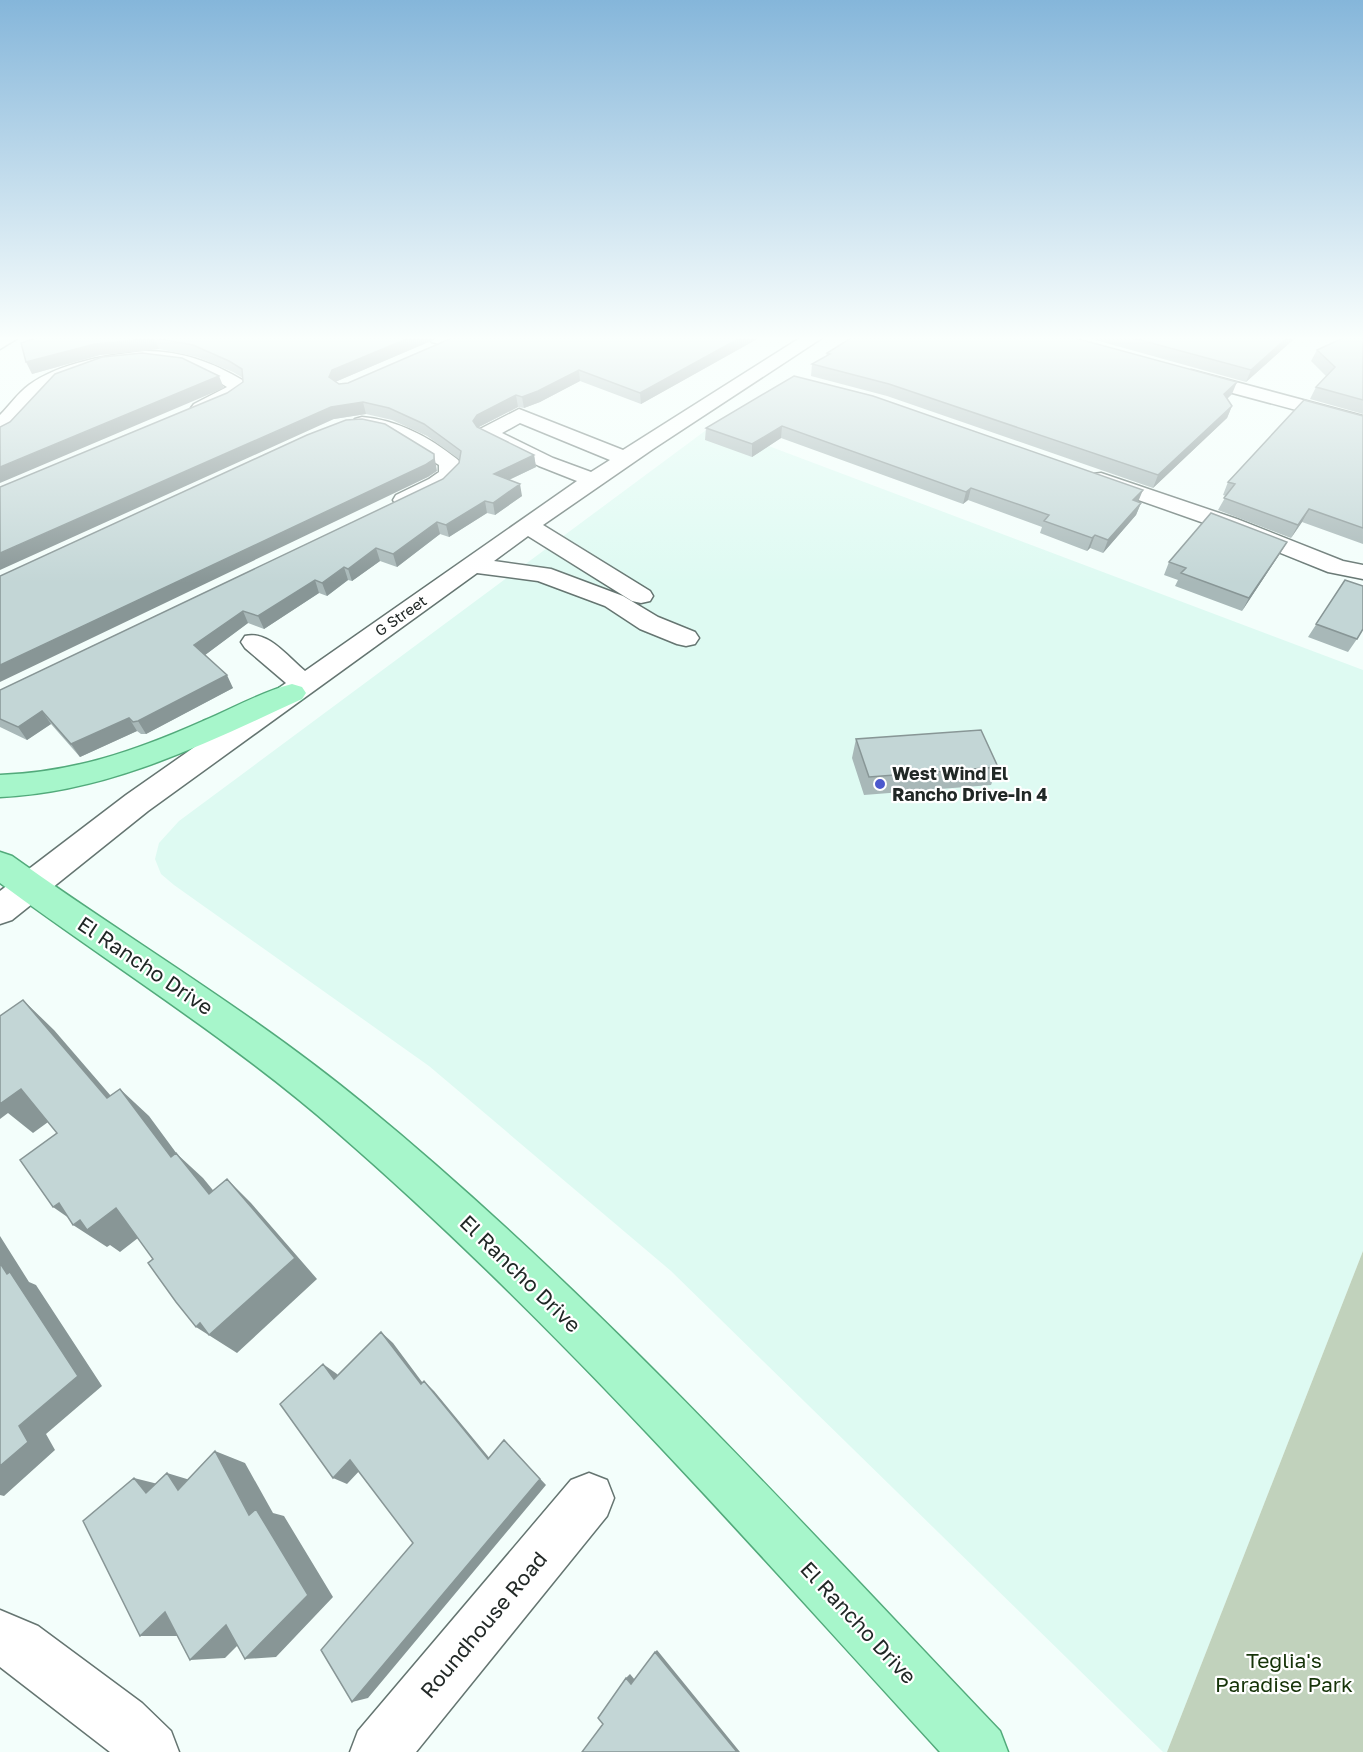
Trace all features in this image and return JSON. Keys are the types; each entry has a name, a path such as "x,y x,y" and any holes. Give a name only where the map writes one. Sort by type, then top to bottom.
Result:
{"main road":[{"path":"0,786 58,780 120,764 298,689"},
{"name":"El Rancho Drive","path":"10,887 85,927 208,1008 350,1118 500,1251 659,1410 979,1752"}],"street":[{"path":"512,420 488,433 546,462 593,480"},
{"path":"528,420 624,458"},
{"name":"G Street","path":"10,887 106,825 624,458 683,420"},
{"path":"340,427 364,422 380,425 439,454 450,463 449,474 437,484 384,510"},
{"path":"1083,473 1229,524 1337,567 1363,572"},
{"path":"472,565 542,574 614,601 649,623 686,638 655,605 528,526"},
{"path":"254,642 298,689"},
{"name":"Roundhouse Road","path":"379,1752 589,1498"},
{"path":"0,1637 18,1646 122,1723 150,1752"}],"shaded area":[{"path":"713,425 1363,670 1363,1251 1167,1752 1163,1752 671,1271 429,1066 174,885 161,874 155,859 159,843 179,821"}],"green space":[{"name":"Teglia's Paradise Park","path":"1363,1251 1363,1752 1167,1752"}],"building":[{"path":"12,420 114,420 0,467 0,427"},
{"path":"162,420 302,420 0,553 0,487"},
{"path":"346,420 365,420 385,424 434,454 434,459 0,665 0,576 307,435"},
{"path":"415,420 474,420 477,427 534,455 494,474 520,484 493,503 485,501 446,525 437,522 393,554 376,548 348,569 344,567 322,583 315,580 258,616 243,611 194,645 227,675 138,721 133,722 129,718 71,744 42,711 18,727 0,719 0,690 443,479 459,463 461,451"},
{"path":"720,420 941,420 1143,490 1133,500 1141,503 1108,540 1095,535 1092,538 1044,521 1049,515 971,488 966,492 782,426 752,444 706,428"},
{"path":"995,420 1217,420 1158,475"},
{"path":"1286,420 1363,420 1363,528 1309,509 1298,525 1224,498 1235,484 1228,482"},
{"path":"1211,513 1287,542 1249,598 1181,573 1186,568 1169,562"},
{"path":"1345,580 1363,586 1363,629 1357,639 1316,624"},
{"path":"981,730 998,767 869,777 856,739"},
{"path":"23,1000 107,1098 120,1089 171,1157 176,1153 209,1194 227,1179 295,1258 209,1335 200,1323 196,1327 176,1302 148,1263 153,1259 116,1208 87,1230 80,1220 73,1225 59,1203 53,1207 20,1160 57,1133 21,1089 0,1104 0,1016"},
{"path":"0,1263 7,1274 10,1272 78,1376 19,1426 28,1442 0,1466"},
{"path":"381,1332 421,1384 424,1381 488,1459 504,1440 540,1479 352,1702 321,1650 413,1543 350,1460 333,1478 280,1404 323,1364 334,1379"},
{"path":"215,1451 249,1515 256,1509 308,1595 245,1659 226,1625 190,1660 165,1612 140,1636 83,1521 134,1478 146,1493 167,1473 178,1490"},
{"path":"655,1652 737,1752 582,1752 603,1724 598,1718 626,1678 631,1684"}],"place":[{"name":"West Wind El Rancho Drive-In 4","path":"880,784"}]}
